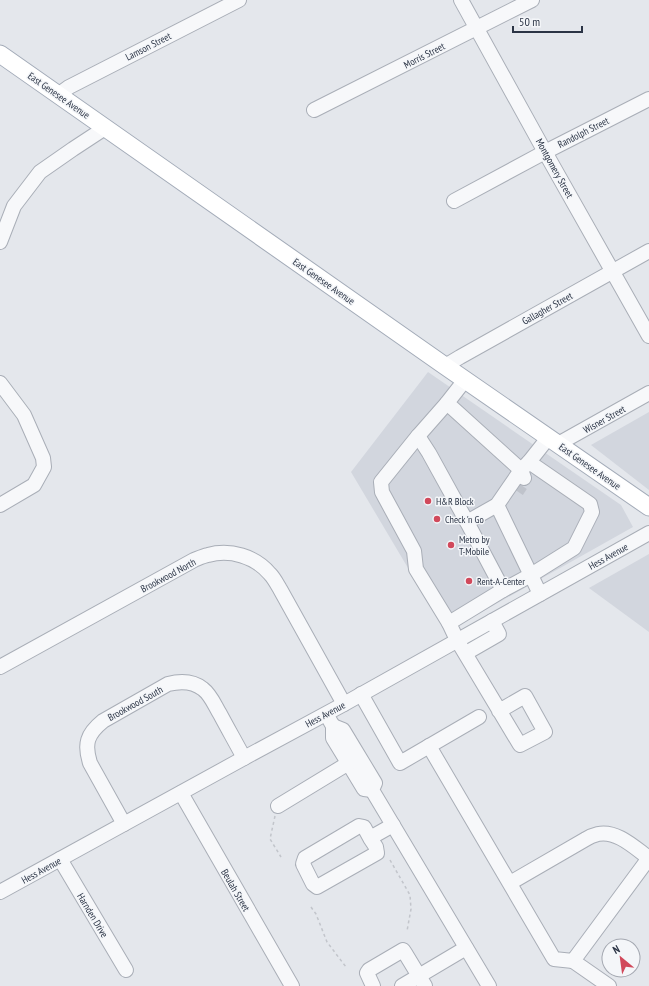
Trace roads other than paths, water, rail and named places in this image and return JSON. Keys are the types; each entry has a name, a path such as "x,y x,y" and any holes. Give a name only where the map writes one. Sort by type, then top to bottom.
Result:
{"main road":[{"name":"East Genesee Avenue","path":"0,54 649,507"}],"street":[{"name":"Lamson Street","path":"58,95 69,87 239,0"},
{"name":"Montgomery Street","path":"461,0 649,336"},
{"name":"Morris Street","path":"314,110 532,0"},
{"name":"Randolph Street","path":"454,200 649,99"},
{"path":"0,242 14,206 40,172 105,128"},
{"name":"Gallagher Street","path":"445,366 649,252"},
{"path":"465,380 381,482 382,492 414,551 416,569 449,623 457,640 499,711"},
{"path":"0,383 24,415 43,458 44,467 34,485 0,505"},
{"name":"Wisner Street","path":"553,441 649,393"},
{"path":"447,403 525,466 590,504 592,512 574,548 449,623"},
{"path":"418,436 430,453 503,590"},
{"path":"499,509 525,466 553,441"},
{"path":"467,522 499,509 525,480 525,466"},
{"path":"499,509 540,594"},
{"name":"Hess Avenue","path":"0,892 326,714 649,533"},
{"name":"Brookwood North","path":"0,667 194,560 210,555 228,553 244,556 259,563 270,574 280,589 344,704"},
{"path":"466,653 499,634 492,621"},
{"name":"Brookwood South","path":"124,824 90,763 87,753 87,744 90,735 96,726 168,684 184,682 194,684 204,689 211,698 244,758"},
{"path":"361,694 400,763 479,717"},
{"path":"326,714 333,726 333,738 354,760 364,789 372,790 489,986"},
{"path":"429,746 554,959 573,961 609,986"},
{"path":"277,810 354,760"},
{"name":"Beulah Street","path":"181,793 292,986"},
{"path":"370,838 393,825"},
{"path":"359,826 364,827 370,838 376,847 377,853 317,887 313,884 303,864 305,858 359,826"},
{"path":"510,884 586,839 598,834 612,834 626,841 649,858 573,961"},
{"name":"Harnden Drive","path":"60,859 126,970"},
{"path":"402,986 422,981 466,948"},
{"path":"374,986 367,973 369,970 403,950 422,981"}],"tunnel":[{"path":"517,491 521,485"}],"place":[{"name":"H&R Block","path":"428,501"},
{"name":"Check 'n Go","path":"437,519"},
{"name":"Metro by T-Mobile","path":"451,545"},
{"name":"Rent-A-Center","path":"469,581"}]}
